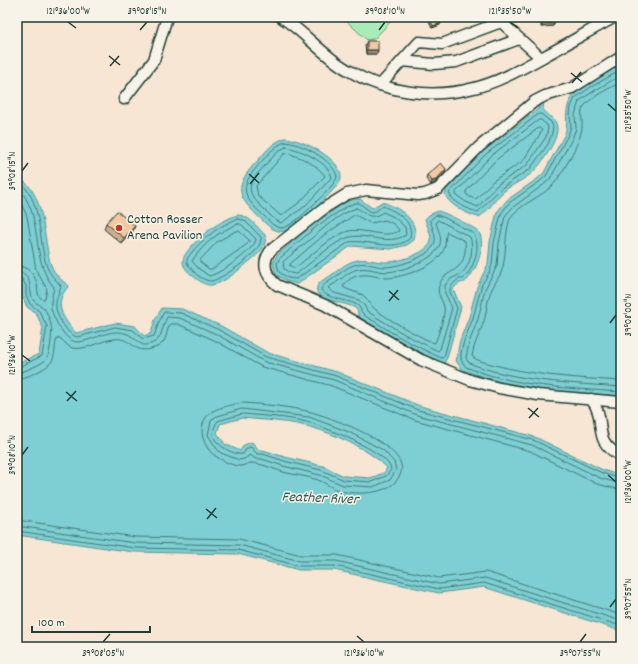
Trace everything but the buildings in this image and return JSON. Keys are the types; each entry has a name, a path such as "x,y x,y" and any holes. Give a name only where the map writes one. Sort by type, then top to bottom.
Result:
{"street":[{"path":"124,99 154,60 167,17"},
{"path":"281,17 299,30 337,63 359,77 398,90 428,93 459,92 489,84 541,58 615,17"},
{"path":"380,85 419,42 442,44 501,22 541,58"},
{"path":"402,61 434,64 456,62 519,39"},
{"path":"621,57 572,88 534,100 478,147 438,189 418,195 366,190 356,192 337,200 271,250 267,255 265,268 271,280 277,285 325,305 399,348 434,366 470,380 499,388 538,395 621,402"},
{"path":"591,399 598,409 604,441 607,446 621,456"}],"green space":[{"path":"342,17 395,17 374,39 367,40"}],"water":[{"path":"621,65 621,396 538,390 510,385 465,371 456,361 460,340 469,317 477,287 488,264 490,242 497,212 507,200 543,174 565,134 568,106 576,93 590,82"},
{"path":"543,101 543,109 554,119 557,125 557,133 549,151 534,171 503,192 486,212 479,217 465,212 450,202 445,194 446,190 482,152 538,109 540,103"},
{"path":"285,138 301,142 320,151 335,164 340,171 341,178 340,182 310,214 290,229 281,231 270,227 247,204 241,191 241,184 265,152 277,142"},
{"name":"Feather River","path":"17,177 25,182 31,189 40,208 51,265 58,277 69,286 61,299 61,311 67,322 76,333 115,323 135,326 144,336 151,333 155,320 162,308 182,309 221,326 268,353 337,372 420,406 535,437 603,470 621,476 621,631 484,587 439,593 334,570 299,570 238,554 134,552 17,535 17,364 39,354 43,328 36,313 27,307 22,296 22,287 17,278","holes":["242,418 298,424 316,429 350,442 361,448 380,461 387,468 384,473 370,478 344,476 323,466 259,450 252,442 244,445 240,451 225,444 217,433 220,424"]},
{"path":"354,199 360,199 372,208 382,202 401,211 414,226 414,240 407,245 391,249 351,246 297,284 276,275 273,263 277,255 315,223 344,203"},
{"path":"438,211 460,220 477,230 481,237 482,243 480,257 471,275 466,281 459,283 453,289 461,307 447,358 444,363 441,363 368,323 358,316 358,312 354,307 324,298 319,295 317,291 317,287 321,281 353,261 369,260 393,262 414,256 430,244 430,232 425,219 429,215"},
{"path":"237,215 241,215 249,219 265,235 266,239 264,246 254,258 227,278 217,284 204,284 191,275 185,268 183,264 184,256 206,233 223,221"}],"place":[{"name":"Cotton Rosser Arena Pavilion","path":"119,228"}]}
